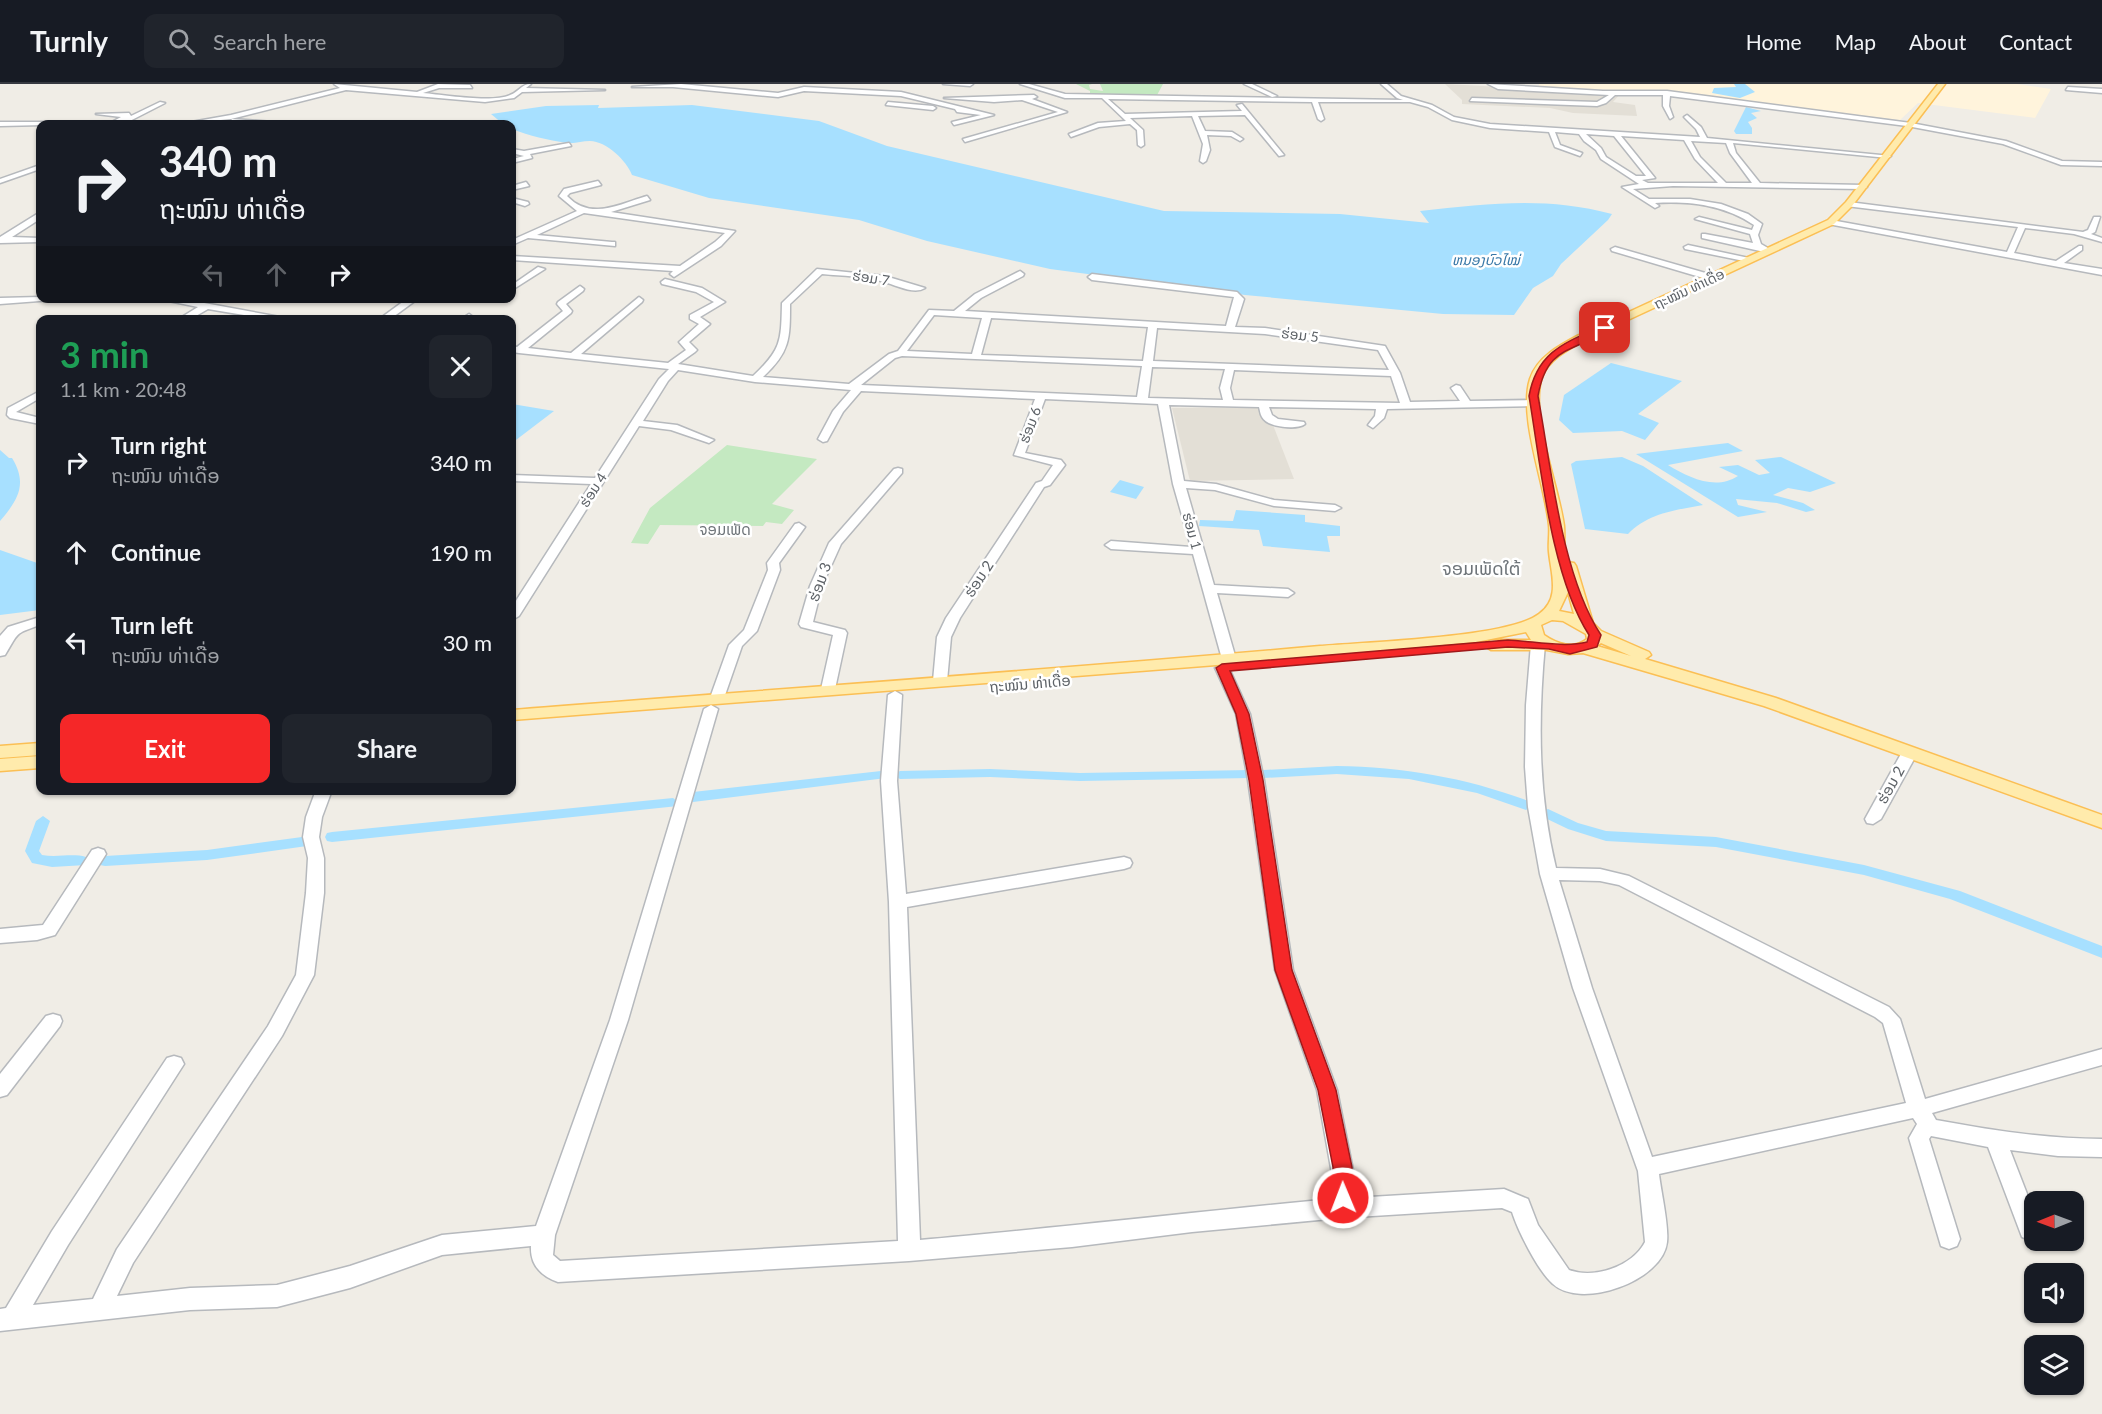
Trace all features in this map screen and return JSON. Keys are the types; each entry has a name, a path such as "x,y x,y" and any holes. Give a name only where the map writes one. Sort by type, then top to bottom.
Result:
{"main road":[{"name":"ຖະໝົນ ທ່າເດື່ອ","path":"1590,629 1557,531 1534,403 1537,375 1546,362 1561,349 1713,278 1749,260 1764,249 1831,222 1849,204 1888,156 1942,84"},
{"name":"ຖະໝົນ ທ່າເດື່ອ","path":"516,715 895,695 1226,664 1476,637 1512,631 1539,620 1555,607 1562,592 1556,545 1557,531"},
{"path":"1543,644 1534,634 1539,620 1566,616 1700,680 1910,752 2102,822"},
{"path":"1585,648 1594,642 1590,629"},
{"name":"ຖະໝົນ ທ່າເດື່ອ","path":"516,725 714,704 828,689 1471,646 1543,644 1570,650 1585,648 1700,680"},
{"path":"0,752 36,749"},
{"path":"0,765 36,762"}],"street":[{"path":"337,84 346,88 492,100 512,97 528,84"},
{"path":"217,120 361,84"},
{"path":"570,89 579,84 586,84"},
{"path":"946,84 970,84"},
{"path":"1023,84 1056,95"},
{"path":"1247,84 1278,98"},
{"path":"1384,84 1410,101"},
{"path":"1491,84 1536,90 1667,93 1911,125 2004,142 2061,162 2102,164"},
{"path":"1935,84 1942,84"},
{"path":"411,94 442,85 470,87"},
{"path":"627,87 673,86 778,95 804,89 901,94 967,110"},
{"path":"2068,89 2102,91"},
{"path":"521,90 602,90"},
{"path":"1536,90 1548,102"},
{"path":"1472,100 1597,104 1604,102 1614,93"},
{"path":"1667,93 1666,106 1670,117"},
{"path":"947,98 994,100 1056,95 1410,101 1430,106 1465,122 1552,132 1729,141 1888,156"},
{"path":"1103,96 1111,106 1126,116 1140,130 1142,146"},
{"path":"966,140 1064,112 1023,98"},
{"path":"1234,98 1281,155"},
{"path":"1314,99 1321,119"},
{"path":"982,111 994,100"},
{"path":"128,120 162,103"},
{"path":"249,104 272,107"},
{"path":"888,104 982,111 991,115 954,123"},
{"path":"1597,104 1607,110"},
{"path":"1126,116 1246,113"},
{"path":"99,114 129,115 119,120"},
{"path":"1194,114 1208,155 1203,161"},
{"path":"1687,117 1699,128 1705,140"},
{"path":"1071,135 1098,125 1133,122"},
{"path":"1461,133 1465,122"},
{"path":"0,124 36,124"},
{"path":"1638,127 1641,136"},
{"path":"1552,132 1557,146 1580,154"},
{"path":"1202,133 1232,134 1240,139"},
{"path":"1582,133 1599,149 1603,158 1645,185"},
{"path":"1617,135 1651,178 1631,178"},
{"path":"1688,139 1697,158 1724,186"},
{"path":"1729,141 1733,153 1759,187"},
{"path":"516,152 524,153 569,145"},
{"path":"516,160 530,157 524,153"},
{"path":"0,181 36,169"},
{"path":"0,171 22,174"},
{"path":"516,258 683,269 718,244 731,231 583,211 574,208 563,196 563,193 598,183"},
{"path":"516,187 526,184"},
{"path":"1673,184 1692,199"},
{"path":"1655,206 1626,187 1673,184 1863,187"},
{"path":"603,214 646,198"},
{"path":"1647,201 1692,199 1740,212 1758,224 1754,233"},
{"path":"516,201 525,204"},
{"path":"1849,204 2023,225 2084,234 2102,240"},
{"path":"516,241 583,211"},
{"path":"1,240 36,218"},
{"path":"1700,219 1754,233 1764,249"},
{"path":"2084,234 2093,231 2097,219"},
{"path":"1831,222 2100,271"},
{"path":"2010,254 2023,225"},
{"path":"1930,240 1936,232"},
{"path":"527,236 612,244"},
{"path":"1705,236 1764,249"},
{"path":"1,240 36,240"},
{"path":"1688,247 1749,260"},
{"path":"2058,263 2079,248"},
{"path":"1615,249 1713,278"},
{"path":"516,285 541,269"},
{"name":"ຮ່ອມ 4","path":"516,610 664,379 673,366 692,350 683,343 705,324 693,317 721,302 699,290 665,282 683,269"},
{"name":"ຮ່ອມ 7","path":"755,379 783,351 787,333 786,303 820,271 885,279 900,285 921,288"},
{"path":"957,313 978,296 1020,274"},
{"path":"1092,277 1237,295 1240,299 1230,328"},
{"path":"516,348 568,311 561,304 580,289"},
{"path":"0,301 36,300"},
{"path":"574,355 639,300"},
{"path":"184,303 259,315"},
{"path":"389,315 407,303"},
{"path":"190,315 205,307"},
{"name":"ຮ່ອມ 5","path":"902,353 932,312 1154,326 1230,328 1378,346 1385,350 1406,405"},
{"path":"976,357 987,315"},
{"path":"1142,401 1154,326"},
{"path":"516,349 673,366 755,379 855,387 1163,402 1382,406 1534,403"},
{"path":"823,439 838,411 855,387 892,356 902,353 1395,373"},
{"path":"1229,403 1226,388 1230,367"},
{"path":"1456,388 1467,405"},
{"name":"ຮ່ອມ 6","path":"1040,485 1046,483 1059,464 1018,455 1041,395"},
{"path":"36,396 12,410 11,413 14,416 36,420"},
{"name":"ຮ່ອມ 1","path":"1163,402 1179,484 1226,664 1243,714 1254,769 1284,970 1327,1090 1345,1185 1340,1208"},
{"path":"1263,403 1267,417 1275,422 1300,424"},
{"path":"1374,425 1380,416 1382,406"},
{"path":"636,423 673,427 709,440"},
{"name":"ຮ່ອມ 3","path":"828,689 840,633 806,624 816,586 835,543 898,471"},
{"path":"516,478 598,481"},
{"path":"1179,484 1216,487 1253,500 1335,508"},
{"name":"ຮ່ອມ 2","path":"940,681 944,637 953,618 1040,485"},
{"path":"799,527 773,563 774,570 750,631 736,645 714,704 619,1020 544,1235 540,1252 546,1266 558,1272 909,1251 1072,1237 1192,1222 1340,1208 1504,1198 1515,1201 1524,1212 1529,1230 1560,1277 1574,1284 1584,1285 1630,1273 1654,1251 1656,1231 1647,1167 1590,1011 1548,874 1536,806 1533,751 1533,690 1543,644"},
{"path":"1111,545 1198,552"},
{"path":"1208,589 1288,593"},
{"path":"0,652 6,638 13,630 36,622"},
{"path":"895,695 889,781 898,902 909,1251"},
{"name":"ຮ່ອມ 2","path":"1873,819 1910,752"},
{"path":"99,1310 125,1256 275,1032 304,975 310,950 315,893 316,858 311,837 314,817 322,795"},
{"path":"0,936 37,934 49,930 98,854"},
{"path":"898,902 1124,864"},
{"path":"1548,874 1600,875 1623,880 1882,1012 1891,1019 1922,1116 1919,1138 1949,1239"},
{"path":"0,1089 53,1022"},
{"path":"1647,1167 1922,1116 2102,1057"},
{"path":"6,1320 174,1064"},
{"path":"1922,1116 1996,1140 2065,1149 2102,1148"},
{"path":"1996,1140 2024,1214"},
{"path":"6,1320 190,1299 277,1296 350,1277 442,1245 544,1235"}],"shaded area":[{"path":"1445,84 1621,93 1613,102 1635,105 1637,116 1573,113 1550,108 1462,104 1462,100"},
{"path":"1539,84 2017,84 2051,89 2035,118 1918,103 1900,120 1679,94 1539,86"},
{"path":"1266,407 1294,479 1190,481 1172,408"}],"green space":[{"path":"1076,84 1092,84 1089,85 1090,89 1103,91 1100,84 1163,84 1156,97 1090,96 1090,91"},
{"path":"727,445 817,459 772,504 794,510 782,524 766,522 763,526 660,525 648,544 631,543 650,508"}],"water":[{"path":"1734,84 1745,84 1755,92 1740,98 1712,93 1714,88 1736,87"},
{"name":"ຫນອງບົວໄໝ່","path":"599,105 598,108 692,105 819,121 887,146 1164,211 1340,214 1429,223 1420,211 1539,203 1587,208 1612,214 1561,264 1553,276 1533,288 1514,315 1443,314 1245,295 1050,269 927,241 859,220 709,198 632,175 621,158 603,144 590,141 567,143 532,136 516,130 516,120 498,120 491,114 546,106"},
{"path":"1746,107 1761,111 1751,113 1757,118 1748,122 1752,128 1752,134 1736,134 1734,131"},
{"path":"1611,363 1682,381 1638,414 1659,423 1645,440 1622,431 1573,433 1559,420 1564,395"},
{"path":"516,405 554,411 516,440"},
{"path":"1728,443 1743,451 1668,465 1702,481 1720,482 1738,476 1719,467 1738,465 1759,475 1770,473 1755,460 1781,457 1836,483 1810,492 1788,488 1773,495 1803,503 1815,510 1806,512 1777,503 1736,499 1738,505 1767,512 1738,517 1636,454"},
{"path":"0,450 12,458 17,467 20,484 16,499 0,521"},
{"path":"1622,457 1643,466 1703,505 1653,517 1628,534 1585,529 1571,464 1576,461"},
{"path":"1120,480 1144,487 1136,499 1110,492"},
{"path":"1236,510 1305,515 1305,522 1340,526 1340,536 1327,536 1330,552 1263,546 1259,530 1199,526 1200,520 1233,521"},
{"path":"0,550 36,563 36,610 0,615"}],"waterway":[{"path":"1264,774 1337,770 1385,772 1457,783 1526,805"},
{"path":"900,775 990,773 1080,777 1250,774"},
{"path":"693,797 881,775"},
{"path":"332,837 673,803"},
{"path":"1548,814 1573,826 1606,836 1716,842 1864,870 1955,895 2102,952"},
{"path":"43,821 32,851 37,859 52,862 81,861"},
{"path":"105,861 207,855 302,842"}],"district":[{"name":"ຈອມເພັດ","path":"725,530"},
{"name":"ຈອມເພັດໃຕ້","path":"1481,569"}],"route":[{"path":"1343,1198 1345,1185 1327,1090 1284,970 1256,780 1243,714 1222,668 1508,644 1549,645 1570,650 1589,647 1595,640 1595,635 1581,614 1564,546 1557,531 1534,396 1537,375 1552,356 1570,344 1605,328"}]}
